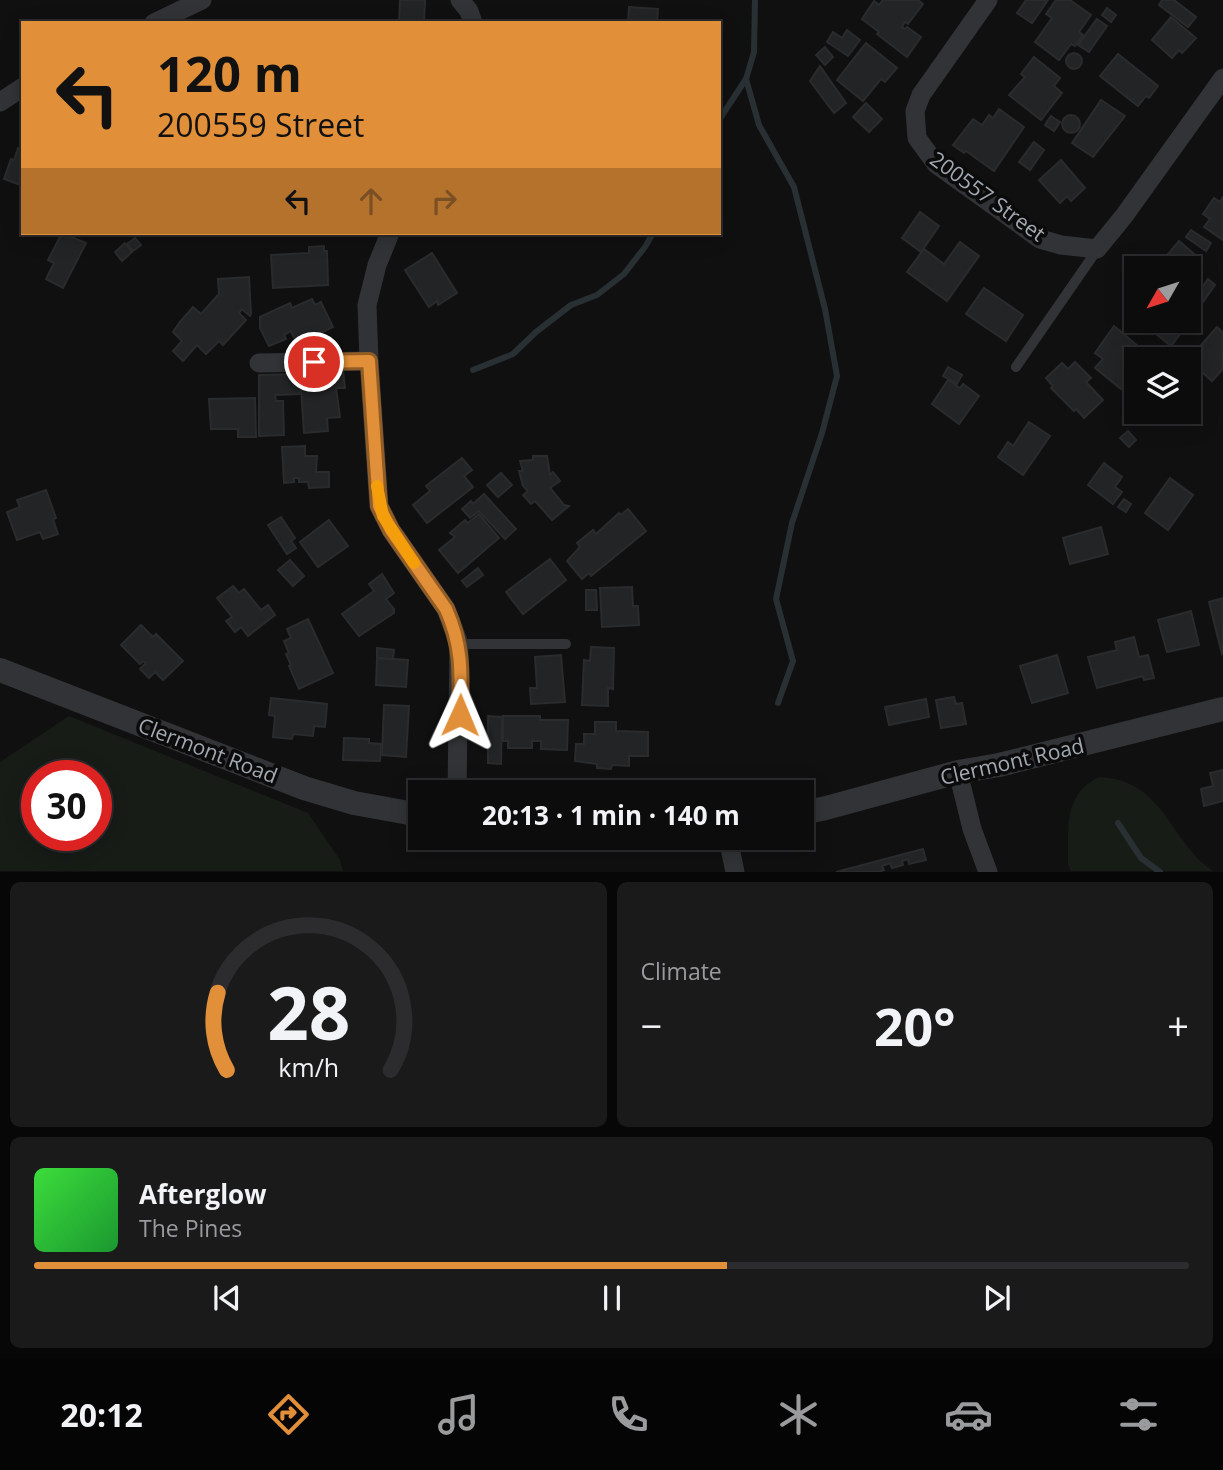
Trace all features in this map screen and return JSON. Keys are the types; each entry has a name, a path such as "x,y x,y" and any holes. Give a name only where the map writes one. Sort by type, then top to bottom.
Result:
{"street":[{"path":"158,21 202,0"},
{"path":"460,0 469,11 472,21"},
{"name":"200557 Street","path":"988,0 921,95 915,111 918,138 936,164 1040,239 1061,245 1097,249"},
{"path":"1097,249 1124,216 1223,78"},
{"path":"0,102 21,88"},
{"path":"389,235 377,265 367,305 379,506 391,530 446,609 459,644 457,780"},
{"path":"259,363 369,361"},
{"name":"Clermont Road","path":"0,670 304,788 354,803 408,812"},
{"name":"Clermont Road","path":"814,810 958,772 999,765 1223,709"},
{"path":"958,772 972,829 988,872"},
{"path":"730,850 735,872"}],"lane":[{"path":"1016,367 1097,249"},
{"path":"459,644 566,644"}],"shaded area":[{"path":"69,716 308,813 340,860 343,871 0,871 0,762"},
{"path":"1099,777 1117,779 1144,793 1164,814 1195,856 1213,871 1071,871 1068,865 1068,826 1073,803 1087,784"}],"building":[{"path":"400,0 425,0 424,21 399,21"},
{"path":"883,0 918,0 923,4 908,24 905,22 902,27 907,27 921,37 907,57 862,19 874,1 879,5"},
{"path":"1026,0 1048,0 1032,23 1017,13"},
{"path":"1056,0 1070,0 1091,15 1079,32 1083,35 1075,46 1071,44 1059,60 1035,42 1052,18 1046,14"},
{"path":"1162,0 1174,0 1196,17 1188,27 1159,5"},
{"path":"629,7 658,9 657,21 628,21"},
{"path":"1107,8 1116,15 1111,22 1102,15"},
{"path":"1171,17 1196,38 1182,53 1179,50 1172,58 1152,40"},
{"path":"1097,19 1107,26 1089,52 1078,45"},
{"path":"847,30 860,40 848,56 827,42 833,32 842,38"},
{"path":"866,43 897,68 885,82 881,79 863,101 837,80"},
{"path":"825,47 833,57 825,65 816,55"},
{"path":"1074,53 1080,55 1080,67 1074,69 1068,67 1066,61 1068,55"},
{"path":"1118,54 1158,86 1149,98 1146,96 1138,106 1100,76"},
{"path":"1034,57 1060,78 1054,86 1062,93 1041,120 1009,95 1025,77 1021,74"},
{"path":"820,66 846,103 834,113 810,81"},
{"path":"1101,100 1125,116 1093,157 1072,143"},
{"path":"866,103 882,119 869,132 853,117"},
{"path":"999,109 1024,127 994,171 953,145 973,119 982,125 989,115 993,118"},
{"path":"1071,115 1077,118 1080,124 1077,130 1071,133 1065,130 1062,124 1065,118"},
{"path":"1051,116 1060,122 1054,131 1045,125"},
{"path":"1034,142 1044,150 1030,170 1019,162"},
{"path":"18,148 21,149 21,185 4,179 11,159 14,160"},
{"path":"1061,160 1085,188 1071,201 1067,196 1060,203 1039,180"},
{"path":"1223,197 1223,240 1204,227 1210,219 1203,214 1214,198 1220,202"},
{"path":"920,212 939,226 921,252 902,238"},
{"path":"1191,230 1211,243 1206,251 1186,237"},
{"path":"61,235 86,243 63,288 46,279 54,263 48,260"},
{"path":"135,238 141,245 133,251 127,244"},
{"path":"1179,241 1196,256 1166,256"},
{"path":"960,242 979,256 947,301 907,272 924,249 944,264"},
{"path":"125,243 132,252 122,261 115,252"},
{"path":"324,246 324,251 327,251 328,285 273,288 271,255 309,253 309,247"},
{"path":"432,253 457,293 438,305 437,301 429,307 405,270"},
{"path":"249,277 250,316 242,309 239,313 246,320 223,345 219,341 206,354 197,345 183,361 173,351 182,341 173,332 179,323 193,307 201,314 219,294 218,279"},
{"path":"1208,279 1215,285 1203,302 1201,284 1203,286"},
{"path":"984,288 1023,315 1006,341 966,314"},
{"path":"312,299 315,305 321,302 333,327 306,340 304,336 295,340 291,331 284,335 286,339 269,346 260,328 260,317 290,303 292,308"},
{"path":"1114,326 1139,347 1124,347 1124,385 1121,389 1095,368 1103,359 1095,353"},
{"path":"1217,327 1223,333 1223,369 1212,381 1201,371 1199,347"},
{"path":"1155,333 1181,333 1171,346"},
{"path":"1075,362 1091,378 1086,382 1103,400 1084,418 1051,388 1053,386 1046,378 1062,363 1068,369"},
{"path":"948,367 962,375 957,384 943,376"},
{"path":"343,369 345,388 336,388 340,417 327,418 328,431 304,433 300,372"},
{"path":"299,374 300,394 275,395 276,401 283,401 284,435 259,436 259,375"},
{"path":"948,380 960,388 963,384 979,396 959,424 932,404"},
{"path":"255,398 256,437 238,437 238,429 211,429 209,399"},
{"path":"1029,422 1050,436 1023,475 998,457 1008,442 1013,446"},
{"path":"1128,431 1136,440 1129,447 1120,438"},
{"path":"305,446 305,456 317,456 316,472 329,472 329,487 309,488 308,482 299,482 299,478 294,478 294,482 284,483 282,447"},
{"path":"533,456 547,456 550,475 553,472 560,481 550,488 564,505 569,506 552,520 535,501 531,504 523,495 528,491 523,486 519,471 523,471 520,461 533,460"},
{"path":"462,458 472,470 464,476 473,487 427,523 413,505 430,491 426,486"},
{"path":"1104,463 1122,477 1115,487 1122,492 1113,504 1088,485"},
{"path":"501,473 512,485 498,497 487,485"},
{"path":"1170,478 1193,495 1168,530 1145,513"},
{"path":"46,490 56,518 53,519 58,534 43,539 40,532 17,540 7,512 20,507 17,500"},
{"path":"484,494 516,529 505,539 479,511 470,518 462,509"},
{"path":"1124,499 1131,504 1126,512 1118,507"},
{"path":"628,509 646,531 591,576 589,573 582,579 567,561 580,547 577,543 593,530 596,534 619,513 621,515"},
{"path":"479,514 499,538 458,573 439,550 455,537 450,533 465,520 468,523"},
{"path":"281,517 295,538 291,541 296,548 287,554 268,525"},
{"path":"329,520 348,546 318,567 300,542"},
{"path":"1101,527 1108,554 1070,564 1063,538"},
{"path":"550,559 566,580 523,614 506,592"},
{"path":"290,560 304,576 293,586 278,570"},
{"path":"478,568 483,575 467,587 462,581"},
{"path":"382,574 394,593 386,599 394,613 359,636 342,614 374,591 369,584"},
{"path":"233,586 239,593 244,589 261,610 268,605 275,615 248,636 241,627 235,632 226,621 232,617 217,598"},
{"path":"632,587 633,606 638,606 639,625 602,627 600,588"},
{"path":"586,590 596,590 597,610 586,610"},
{"path":"1223,598 1223,653 1222,654 1209,602"},
{"path":"1191,611 1199,645 1167,652 1158,620"},
{"path":"308,619 333,673 299,689 289,666 291,665 286,654 289,653 284,641 291,638 287,629"},
{"path":"141,625 153,637 156,634 183,661 163,680 155,672 149,678 140,669 146,663 143,661 140,664 121,645"},
{"path":"1134,637 1139,657 1148,655 1154,678 1144,680 1143,676 1097,688 1088,657 1117,650 1115,642"},
{"path":"591,647 614,648 613,689 608,688 608,706 582,705 584,660 590,661"},
{"path":"377,648 394,650 393,659 377,658"},
{"path":"561,655 565,702 531,704 530,688 537,688 535,657"},
{"path":"1057,655 1068,693 1032,703 1020,666"},
{"path":"377,658 408,660 406,687 376,685"},
{"path":"954,697 956,704 962,703 966,724 941,728 936,700"},
{"path":"271,698 327,704 325,727 314,726 313,736 293,734 292,739 273,737 275,716 269,715"},
{"path":"926,699 929,717 889,725 885,707"},
{"path":"384,705 409,706 406,757 382,755"},
{"path":"488,716 502,717 501,764 488,763"},
{"path":"503,716 540,716 540,720 568,720 567,750 541,749 541,741 532,741 532,748 508,748 508,741 503,741"},
{"path":"595,722 616,722 616,731 648,732 648,756 629,756 629,766 612,765 611,769 575,761 576,744 584,744 584,734 595,734"},
{"path":"344,738 369,739 369,743 381,744 380,761 343,760"},
{"path":"1223,770 1223,801 1204,806 1201,789 1213,786 1210,773"},
{"path":"923,849 926,860 909,864 908,859 902,861 903,865 892,868 890,863 882,866 884,870 879,872 836,872"}],"waterway":[{"path":"755,0 754,52 746,79 759,125 794,187 825,309 837,376 822,433 792,523 776,599 793,661 778,703"},
{"path":"721,117 746,79"},
{"path":"473,370 513,354 571,305 597,295 624,274 652,235"},
{"path":"1118,823 1141,858 1160,872"}],"slow traffic":[{"path":"377,486 383,516 414,563"}],"route":[{"path":"314,362 369,361 379,506 391,530 446,609 452,623 459,644 460,715"}]}
